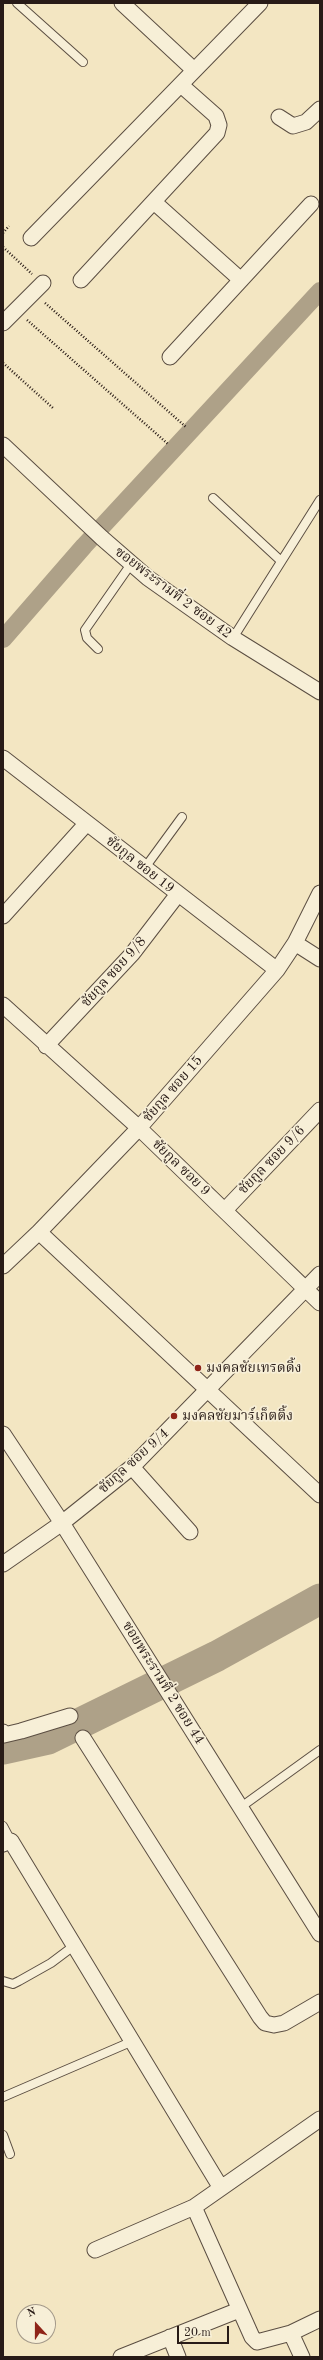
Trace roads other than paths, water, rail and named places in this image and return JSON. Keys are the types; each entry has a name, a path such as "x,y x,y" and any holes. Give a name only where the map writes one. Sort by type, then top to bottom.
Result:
{"street":[{"path":"122,3 194,70"},
{"path":"31,238 260,3"},
{"path":"81,280 218,133 219,125 216,116 180,85"},
{"path":"279,117 293,126 306,122 320,108"},
{"path":"154,202 241,280"},
{"path":"170,358 311,204"},
{"path":"3,323 38,288"},
{"name":"ซอยพระรามที่ 2 ซอย 42","path":"3,445 131,564 233,638 320,692"},
{"name":"ชัยกูล ซอย 19","path":"3,758 144,869 277,970"},
{"path":"3,916 87,823"},
{"name":"ชัยกูล ซอย 15","path":"3,1266 39,1232 139,1128 277,970 295,943 320,893"},
{"name":"ชัยกูล ซอย 9/8","path":"46,1046 132,954 178,894"},
{"path":"295,943 320,959"},
{"name":"ชัยกูล ซอย 9","path":"3,1005 46,1046 139,1128 320,1303"},
{"name":"ชัยกูล ซอย 9/6","path":"224,1210 320,1110"},
{"path":"39,1232 320,1495"},
{"name":"ชัยกูล ซอย 9/4","path":"3,1564 62,1523 132,1467 209,1390 320,1274"},
{"name":"ซอยพระรามที่ 2 ซอย 44","path":"3,1434 62,1523 320,1934"},
{"path":"132,1467 190,1532"},
{"path":"3,1734 70,1716"},
{"path":"83,1738 265,2023 274,2025 284,2023 320,2002"},
{"path":"7,1842 74,1945 221,2188"},
{"path":"94,2250 194,2207 320,2119"},
{"path":"194,2207 252,2338 257,2342 291,2333 320,2319"},
{"path":"121,2357 239,2310"},
{"path":"291,2333 302,2357"},
{"path":"170,2337 178,2357"}],"lane":[{"path":"18,3 83,62"},
{"path":"213,498 281,561"},
{"path":"233,638 320,500"},
{"path":"98,649 87,638 85,630 131,564"},
{"path":"144,869 182,817"},
{"path":"241,1808 320,1750"},
{"path":"3,1826 7,1842"},
{"path":"3,1981 13,1984 19,1982 74,1945"},
{"path":"3,2097 133,2041"},
{"path":"3,2135 10,2154"}],"waterway":[{"path":"3,639 84,546 320,291"},
{"path":"3,1749 48,1739 217,1656 320,1599"}],"place":[{"name":"มงคลชัยเทรดดิ้ง","path":"198,1368"},
{"name":"มงคลชัยมาร์เก็ตติ้ง","path":"174,1416"}]}
